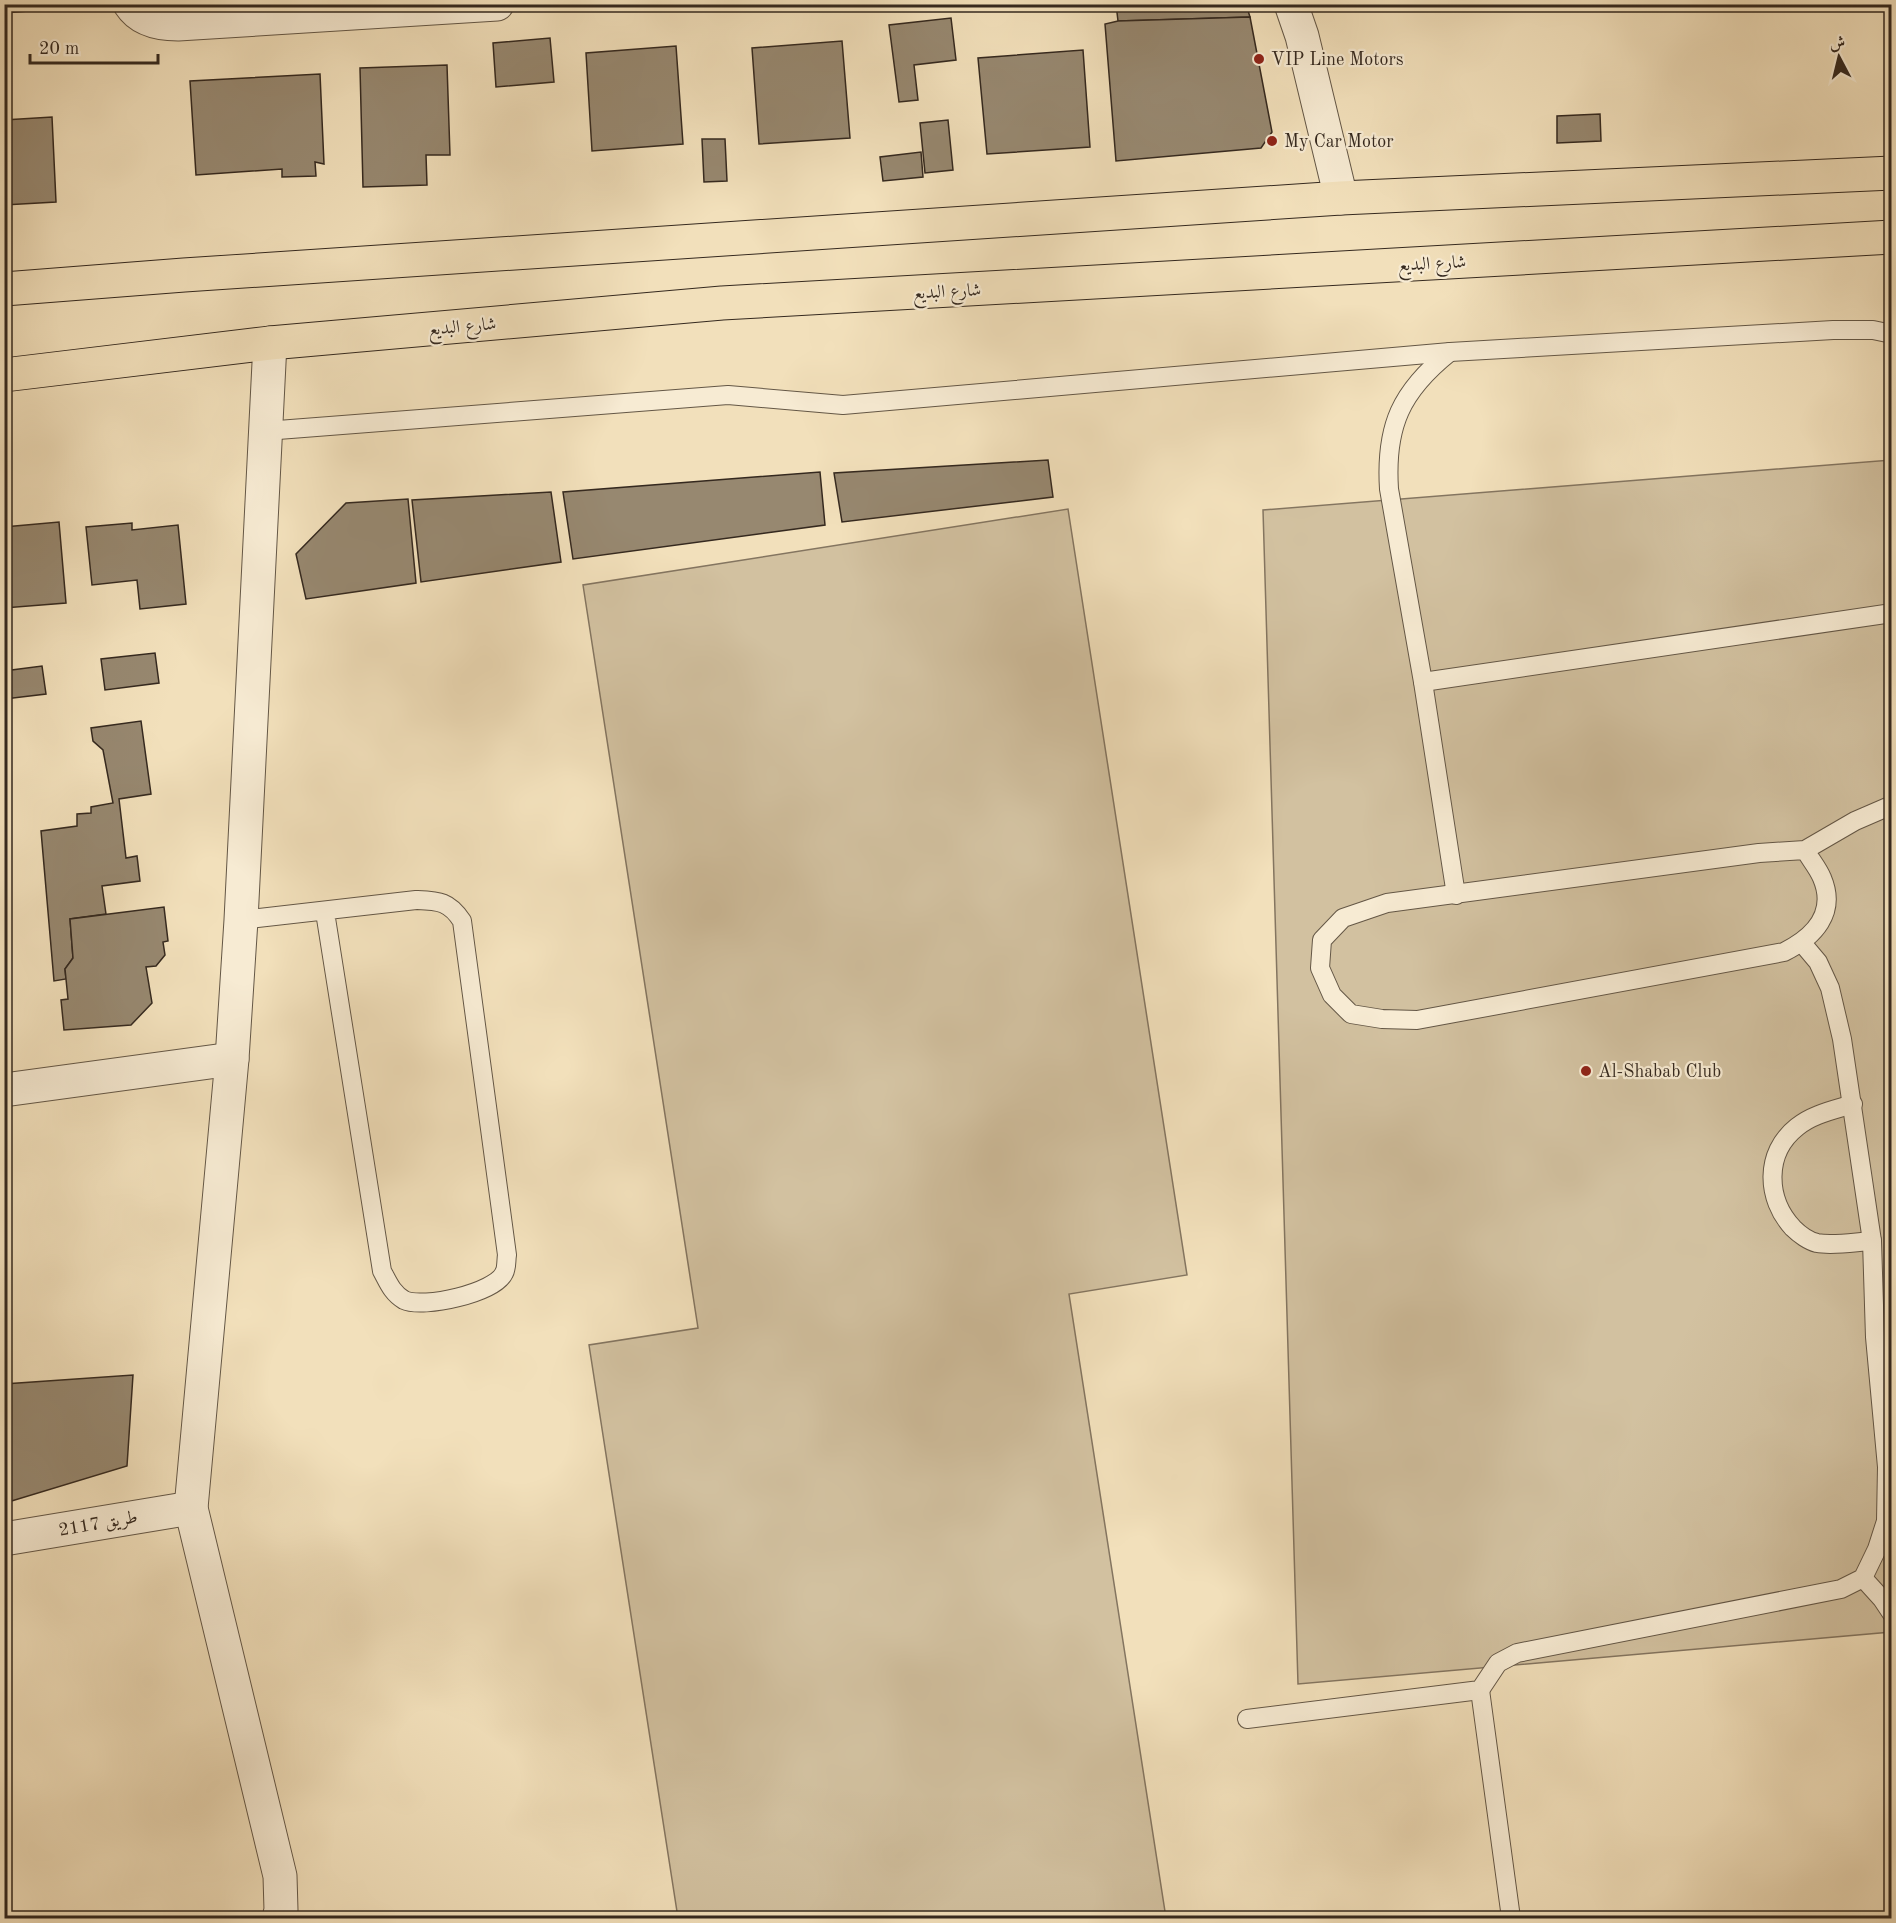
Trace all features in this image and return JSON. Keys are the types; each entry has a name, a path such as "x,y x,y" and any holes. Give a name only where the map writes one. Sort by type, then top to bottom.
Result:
{"main road":[{"path":"4,289 1341,198 1892,173"},
{"name":"شارع البديع","path":"4,375 270,343 722,303 1892,237"}],"street":[{"path":"129,4 146,19 162,24 178,24 497,4"},
{"path":"1291,4 1302,36 1341,198"},
{"path":"270,343 232,1059 191,1508 280,1876 281,1910 279,1918"},
{"path":"4,1090 232,1059"},
{"name":"طريق 2117","path":"4,1539 191,1508"}],"lane":[{"path":"265,431 728,394 843,405 1450,352 1833,330 1873,330 1892,334"},
{"path":"1450,352 1428,370 1410,392 1397,417 1390,441 1388,465 1389,489 1423,682 1456,895"},
{"path":"1423,682 1892,613"},
{"path":"1805,850 1822,878 1825,913 1816,930 1802,943 1784,952 1417,1020 1382,1019 1351,1014 1332,995 1320,968 1322,940 1343,918 1387,903 1760,853 1805,850 1855,821 1892,805"},
{"path":"241,920 416,900 440,901 454,909 462,921 507,1255 504,1274 493,1286 430,1303 407,1301 394,1293 382,1271 325,912"},
{"path":"1511,1918 1480,1690 1498,1663 1517,1653 1841,1588 1863,1578 1889,1522 1883,1336 1852,1104 1842,1039 1830,988 1818,962 1802,943"},
{"path":"1852,1104 1814,1116 1797,1127 1783,1142 1775,1160 1771,1180 1775,1200 1784,1218 1798,1233 1816,1243 1872,1241"},
{"path":"1863,1578 1892,1614"},
{"path":"1247,1719 1480,1690"}],"shaded area":[{"name":"Al-Shabab Club","path":"1891,460 1891,1632 1298,1684 1263,510"},
{"path":"1068,509 1187,1275 1069,1294 1166,1918 678,1918 589,1345 698,1328 583,585"}],"building":[{"path":"4,4 28,4 28,11 4,13"},
{"path":"1116,4 1246,4 1250,17 1118,21"},
{"path":"1250,17 1272,132 1261,148 1116,161 1105,24 1118,21"},
{"path":"951,18 956,60 914,65 918,100 899,102 889,25"},
{"path":"550,38 554,82 496,87 493,43"},
{"path":"842,41 850,138 759,144 752,48"},
{"path":"676,46 683,144 592,151 586,53"},
{"path":"1083,50 1090,147 987,154 978,58"},
{"path":"447,65 450,155 426,155 427,185 363,187 360,68"},
{"path":"320,74 324,164 315,162 316,176 282,177 282,169 196,175 190,81"},
{"path":"1600,114 1601,141 1557,143 1557,116"},
{"path":"52,117 56,202 4,205 4,120"},
{"path":"948,120 953,170 925,173 920,123"},
{"path":"702,139 725,139 727,181 704,182"},
{"path":"921,152 923,177 883,181 880,157"},
{"path":"1048,460 1053,497 842,522 834,473"},
{"path":"820,472 825,525 573,559 563,492"},
{"path":"551,492 561,562 421,582 412,500"},
{"path":"408,499 416,583 306,599 296,554 346,503"},
{"path":"59,522 66,603 4,608 4,527"},
{"path":"132,523 132,530 178,525 186,604 140,609 137,580 92,585 86,527"},
{"path":"155,653 159,683 105,690 101,659"},
{"path":"42,666 46,694 5,699 4,671"},
{"path":"141,721 151,794 119,799 126,858 137,856 140,881 102,886 106,914 70,919 73,958 65,969 66,979 54,981 41,831 77,826 77,814 91,813 91,807 113,803 103,750 93,741 91,728"},
{"path":"164,907 168,941 163,942 165,955 156,966 146,967 152,1003 131,1025 64,1030 61,1000 68,999 65,969 73,958 70,919"},
{"path":"133,1375 127,1466 5,1503 4,1384"}],"place":[{"name":"VIP Line Motors","path":"1259,59"},
{"name":"My Car Motor","path":"1272,141"},
{"name":"Al-Shabab Club","path":"1586,1071"}]}
